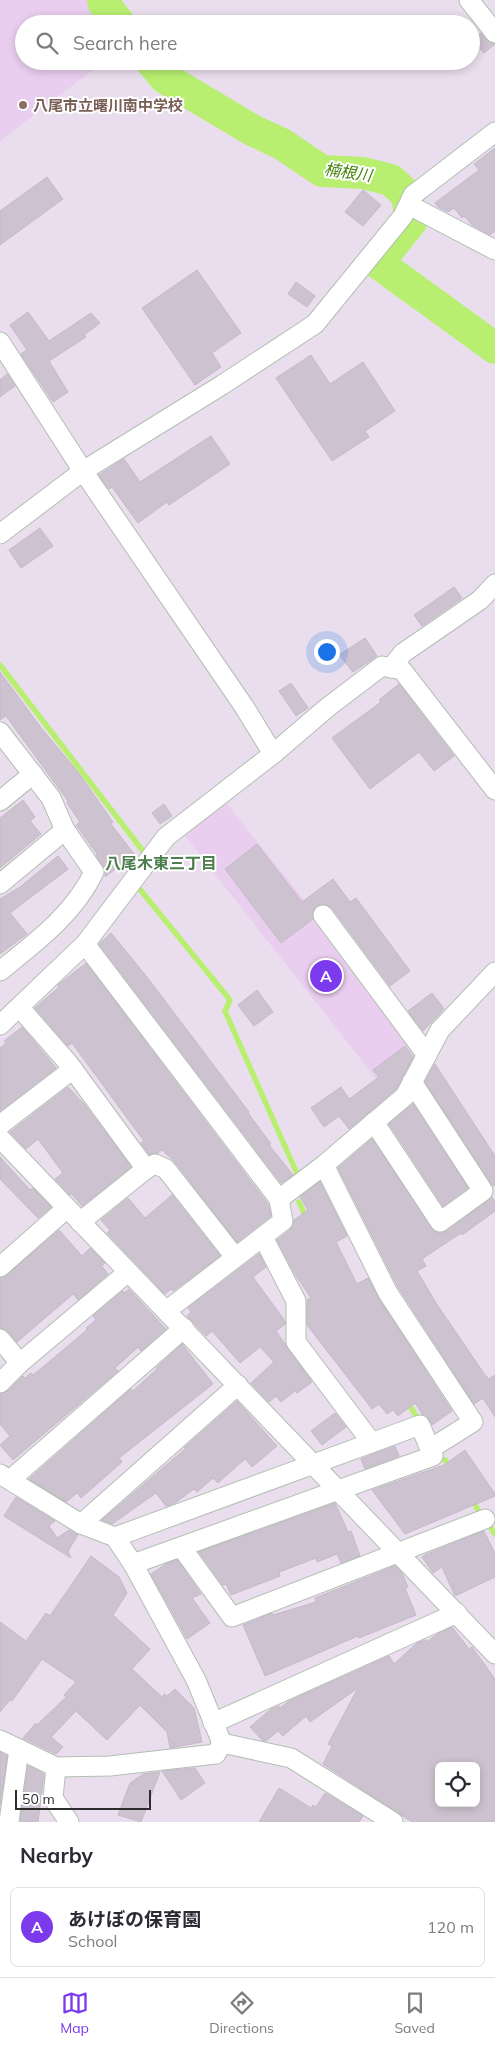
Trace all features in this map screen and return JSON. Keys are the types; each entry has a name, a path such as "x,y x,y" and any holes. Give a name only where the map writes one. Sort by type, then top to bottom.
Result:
{"street":[{"path":"469,0 495,32"},
{"path":"0,534 83,471 222,385 315,324 403,216 413,195 495,132"},
{"path":"409,205 495,250"},
{"path":"0,342 7,367 83,471 245,708 273,754"},
{"path":"391,668 403,653 480,600 495,584"},
{"path":"0,1025 85,944 166,836 273,754 328,707 382,666 402,670 495,790"},
{"path":"0,732 51,798 65,830 94,872 86,888 52,928 0,971"},
{"path":"0,801 33,774"},
{"path":"0,884 65,830"},
{"path":"323,915 427,1055"},
{"path":"85,944 280,1199 283,1221 166,1311"},
{"path":"280,1199 324,1165 405,1096 440,1030 495,972"},
{"path":"20,1008 73,1069 146,1169"},
{"path":"0,1125 73,1069"},
{"path":"374,1122 440,1222 483,1191 412,1082"},
{"path":"3,1145 184,1328 495,1654"},
{"path":"0,1267 74,1215 155,1164 166,1169 235,1257"},
{"path":"324,1165 388,1293 473,1422 430,1449"},
{"path":"263,1237 296,1301 296,1342 372,1443"},
{"path":"0,1383 20,1363 128,1272"},
{"path":"184,1328 5,1477 80,1524 115,1537 133,1564 196,1680 222,1743"},
{"path":"0,1339 20,1363"},
{"path":"80,1524 238,1385"},
{"path":"115,1537 420,1425 433,1456 182,1548 133,1564"},
{"path":"220,1498 232,1529"},
{"path":"182,1548 232,1617 485,1519"},
{"path":"213,1723 457,1613"},
{"path":"0,1740 56,1767 110,1766 216,1754 222,1743"},
{"path":"222,1743 291,1758 385,1820"},
{"path":"8,1822 20,1749"},
{"path":"56,1767 53,1798 69,1822"}],"shaded area":[{"name":"八尾市立曙川南中学校","path":"0,0 99,0 100,7 105,15 15,15 15,70 93,70 0,141"},
{"path":"224,800 317,916 418,1055 404,1080 388,1094 181,831"}],"building":[{"path":"480,34 495,44 484,53 480,48"},
{"path":"495,148 495,231 490,235 472,225 464,216 462,218 454,208 448,212 438,207 435,203 479,170 474,164"},
{"path":"47,177 63,199 0,245 0,211"},
{"path":"363,190 381,205 363,226 345,212"},
{"path":"197,270 241,333 212,353 221,367 195,385 142,308"},
{"path":"296,282 315,296 307,307 288,294"},
{"path":"28,312 49,341 91,313 100,323 84,335 86,337 49,361 68,392 53,402 21,354 27,350 10,325"},
{"path":"311,355 330,384 363,362 395,411 365,431 369,437 332,461 276,378"},
{"path":"7,374 15,386 0,397 0,380"},
{"path":"211,436 230,464 169,505 167,502 138,523 112,487 109,489 99,475 124,459 140,482"},
{"path":"40,528 53,546 21,568 9,550"},
{"path":"454,587 462,598 422,626 414,615"},
{"path":"365,638 377,656 353,672 339,655"},
{"path":"0,672 42,729 78,772 113,822 111,824 134,854 105,877 105,871 97,854 76,825 80,822 67,803 68,801 6,716 0,720"},
{"path":"291,683 308,708 296,716 279,691"},
{"path":"399,684 454,756 434,771 419,752 370,789 332,738 381,702 379,700"},
{"path":"23,800 35,817 30,821 41,834 0,868 0,818"},
{"path":"164,804 172,816 160,824 152,813"},
{"path":"257,844 302,902 333,879 350,902 356,898 410,971 390,986 332,908 327,905 321,904 316,906 313,911 313,919 281,943 225,869"},
{"path":"58,856 68,869 10,913 27,934 0,954 0,899 20,887"},
{"path":"111,933 147,977 249,1112 271,1144 269,1145 293,1175 281,1183 99,944"},
{"path":"86,963 268,1204 271,1216 237,1242 175,1162 162,1150 158,1153 149,1154 141,1143 144,1141 72,1043 68,1046 35,1008 59,987 58,985"},
{"path":"257,990 273,1012 254,1026 238,1005"},
{"path":"432,993 444,1009 423,1031 408,1011"},
{"path":"22,1027 56,1068 0,1111 0,1048 6,1043 4,1041"},
{"path":"405,1046 413,1057 396,1089 349,1129 339,1116 324,1127 311,1108 341,1087 349,1099 379,1077 373,1070"},
{"path":"435,1064 495,1156 495,1185 493,1186 425,1082"},
{"path":"68,1087 84,1104 131,1167 82,1206 55,1179 63,1173 38,1139 26,1149 10,1132"},
{"path":"413,1104 468,1188 443,1206 389,1124"},
{"path":"372,1139 435,1232 447,1231 492,1197 495,1202 495,1211 462,1235 461,1233 422,1259 426,1266 417,1271 436,1303 485,1375 489,1379 495,1375 495,1417 483,1398 474,1404 398,1287 338,1168"},
{"path":"0,1157 30,1190 33,1188 51,1207 38,1218 0,1179"},
{"path":"320,1182 347,1236 336,1242 357,1284 368,1278 379,1299 452,1411 432,1425 427,1416 422,1414 415,1403 398,1416 393,1410 387,1414 379,1404 372,1409 307,1325 307,1300 311,1298 295,1274 277,1240 290,1230 294,1220 308,1210 300,1197"},
{"path":"172,1195 220,1256 173,1291 171,1289 165,1294 107,1233 110,1230 101,1220 128,1198 145,1218"},
{"path":"59,1230 82,1256 90,1248 105,1263 102,1266 108,1274 78,1300 73,1294 17,1342 8,1331 0,1328 0,1278 7,1275"},
{"path":"259,1254 266,1267 253,1277 285,1321 285,1324 276,1331 312,1382 297,1393 295,1391 281,1402 276,1396 269,1402 251,1383 274,1362 260,1347 240,1363 212,1331 206,1336 187,1316 191,1312 188,1308"},
{"path":"129,1289 166,1329 141,1351 138,1347 115,1368 118,1371 13,1460 0,1445 10,1436 0,1424 0,1394 8,1391 23,1376 25,1378 31,1373 33,1375 88,1329 86,1328 96,1320 93,1316 123,1291 124,1293"},
{"path":"182,1344 213,1384 119,1458 122,1462 81,1498 77,1493 66,1502 29,1479 131,1389 133,1391"},
{"path":"237,1401 277,1446 252,1467 245,1459 218,1483 213,1478 197,1492 194,1489 175,1503 166,1506 156,1493 112,1524 102,1520 185,1449"},
{"path":"335,1413 346,1427 322,1445 311,1431"},
{"path":"395,1446 399,1456 365,1469 361,1459"},
{"path":"465,1450 495,1496 405,1534 372,1490 444,1465"},
{"path":"16,1497 55,1521 49,1526 57,1538 69,1530 78,1535 68,1551 71,1558 4,1516"},
{"path":"335,1503 348,1532 351,1531 360,1556 341,1563 337,1554 317,1562 316,1558 279,1572 280,1576 231,1595 226,1584 223,1585 199,1552"},
{"path":"484,1531 495,1554 495,1577 455,1596 442,1567 433,1573 422,1557"},
{"path":"91,1556 119,1577 127,1593 113,1615 150,1649 132,1669 162,1697 164,1694 167,1696 175,1689 194,1708 202,1742 170,1748 167,1732 140,1705 107,1740 76,1711 51,1737 63,1747 56,1754 23,1738 36,1723 37,1725 66,1697 64,1695 76,1682 42,1659 12,1701 10,1700 0,1712 0,1622 26,1641 46,1613 50,1616"},
{"path":"177,1560 201,1594 192,1598 210,1623 187,1639 151,1574 166,1564"},
{"path":"395,1566 402,1573 408,1587 405,1588 416,1615 359,1638 358,1636 265,1676 243,1625 272,1613 273,1615 316,1602 315,1598"},
{"path":"452,1627 469,1649 472,1647 495,1679 495,1822 412,1822 323,1764 332,1746 328,1744 358,1688 310,1722 306,1716 283,1736 278,1731 266,1741 262,1740 250,1727 271,1709 279,1706 280,1708 289,1701 389,1656 394,1664 417,1643 426,1640 427,1642 437,1634"},
{"path":"0,1752 7,1756 0,1805"},
{"path":"28,1766 44,1774 38,1822 20,1822"},
{"path":"195,1768 205,1783 181,1800 162,1771"},
{"path":"160,1772 141,1822 118,1815 130,1783 143,1774"},
{"path":"279,1788 311,1808 313,1805 316,1807 325,1793 363,1816 359,1822 259,1822"}],"waterway":[{"name":"楠根川","path":"103,0 113,15"},
{"name":"楠根川","path":"158,70 165,78 252,130 282,144 322,171 363,173 391,180 407,195 411,222 378,263 495,348"},
{"path":"0,665 146,855"},
{"path":"138,887 230,1000 225,1011 299,1178"},
{"path":"299,1202 307,1220"},
{"path":"406,1400 420,1422"},
{"path":"445,1460 451,1468"},
{"path":"471,1499 481,1514"},
{"path":"489,1525 495,1534"}],"place":[{"name":"八尾市立曙川南中学校","path":"23,105"},
{"name":"あけぼの保育園","path":"326,976"}],"district":[{"name":"八尾木東三丁目","path":"161,863"}]}
